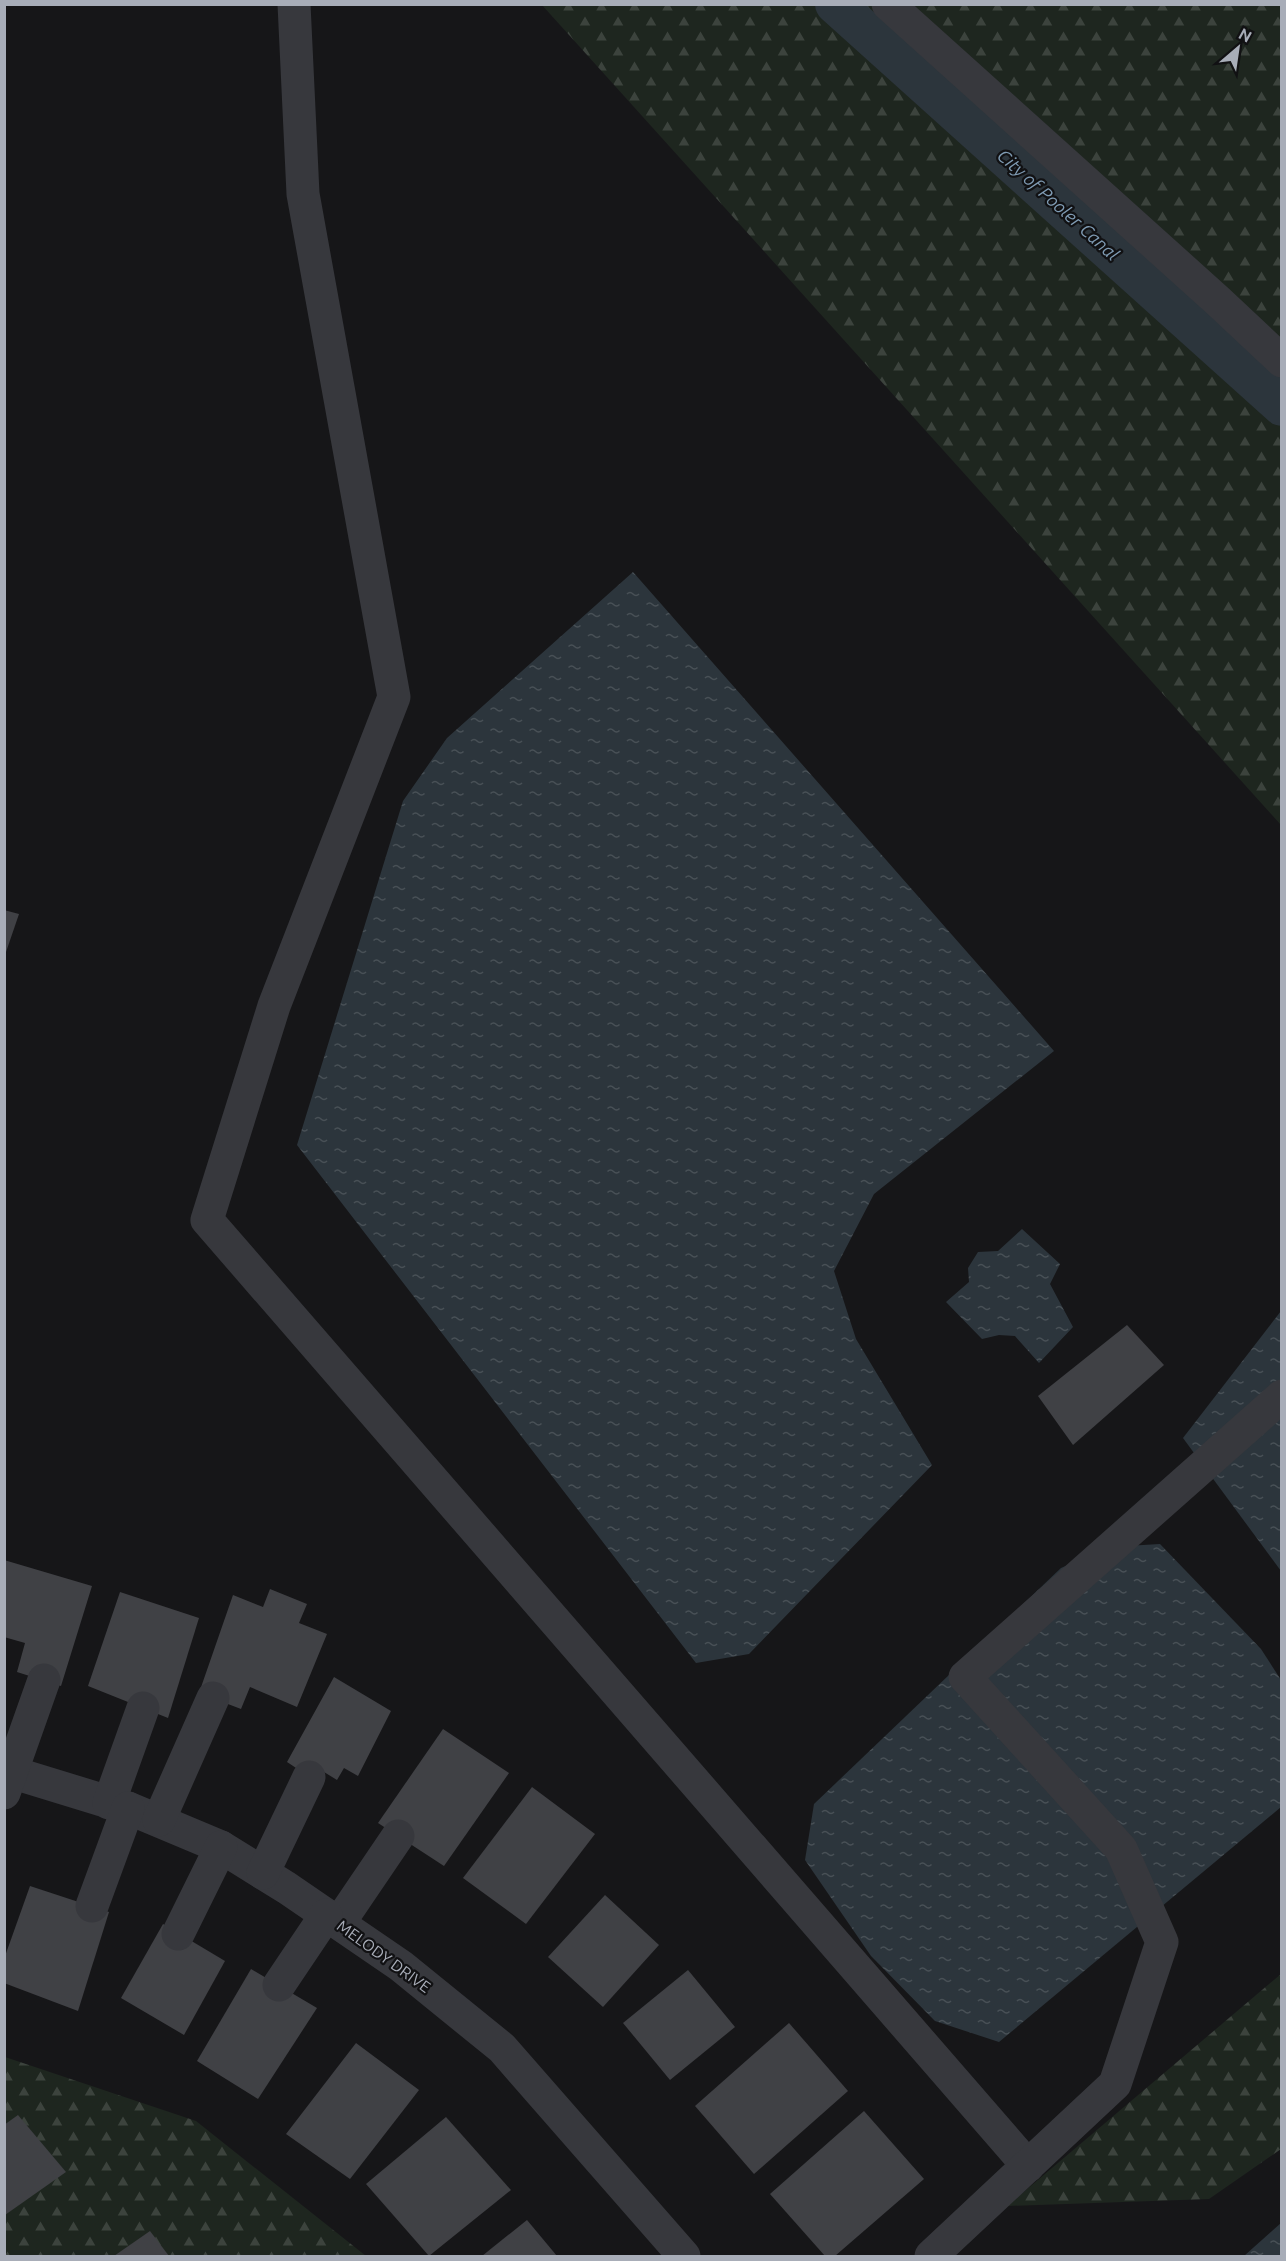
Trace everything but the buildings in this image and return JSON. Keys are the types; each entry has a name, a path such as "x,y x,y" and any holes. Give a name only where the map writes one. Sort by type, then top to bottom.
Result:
{"street":[{"path":"294,4 303,194 394,698 274,1006 207,1220 1028,2166"},
{"path":"888,4 1218,301 1281,361"},
{"path":"931,2256 1114,2084 1162,1942 1121,1849 965,1677 1281,1396"},
{"path":"7,1778 44,1680"},
{"path":"159,1820 213,1698"},
{"path":"92,1906 143,1708"},
{"path":"263,1873 309,1777"},
{"name":"MELODY DRIVE","path":"7,1778 118,1805 220,1847 263,1873 401,1966 502,2048 684,2256"},
{"path":"279,1985 398,1836"},
{"path":"178,1934 220,1847"}],"green space":[{"path":"542,5 1281,5 1281,825"},
{"path":"1281,1974 1281,2149 1209,2199 1007,2206"},
{"path":"5,2057 196,2121 366,2256 5,2256"}],"water":[{"path":"633,572 1054,1051 874,1194 834,1271 856,1339 932,1465 749,1654 696,1663 297,1145 403,801 447,738"},
{"path":"1022,1229 1060,1264 1050,1284 1073,1327 1039,1363 1015,1336 999,1335 982,1339 946,1302 969,1282 968,1268 978,1252 998,1251"},
{"path":"1281,1311 1281,1571 1183,1438"},
{"path":"1160,1544 1261,1649 1281,1680 1281,1807 999,2042 935,2021 871,1956 805,1860 814,1804 1061,1568 1110,1547"},
{"path":"1281,2223 1281,2256 1244,2256"}],"waterway":[{"name":"City of Pooler Canal","path":"835,4 1282,406"}]}
